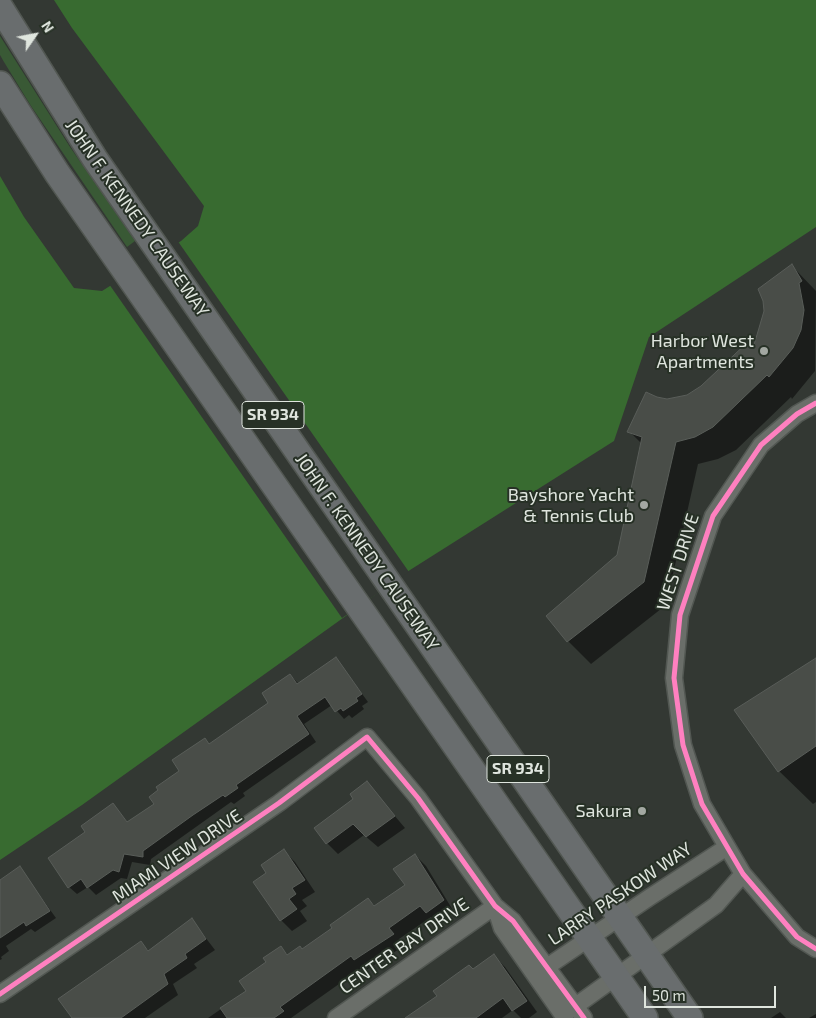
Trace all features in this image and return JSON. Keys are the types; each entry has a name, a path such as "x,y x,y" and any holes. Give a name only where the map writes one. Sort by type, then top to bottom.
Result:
{"main road":[{"name":"JOHN F. KENNEDY CAUSEWAY","path":"0,7 60,106 690,1018"},
{"name":"SR 934","path":"0,84 57,173 645,1018"}],"street":[{"name":"WEST DRIVE","path":"727,848 702,804 683,745 674,678 680,615 713,516 760,445 797,414 816,403"},
{"name":"MIAMI VIEW DRIVE","path":"0,994 279,803 367,737 418,798 495,906"},
{"name":"LARRY PASKOW WAY","path":"541,971 727,848"},
{"path":"727,848 743,874 797,937 816,949"},
{"path":"495,906 502,928 541,971 572,1014 616,976 716,905 743,874"},
{"name":"CENTER BAY DRIVE","path":"336,1018 495,906"}],"shaded area":[{"path":"54,0 816,0 816,227 649,337 614,441 410,570 82,805 0,860 0,176 24,217 74,288 102,291 181,241 198,226 204,206 72,28"},
{"path":"0,36 70,147 135,241 127,247 31,106 4,62 0,55"}],"pier":[{"path":"177,240 409,572 342,618 109,284"}],"building":[{"path":"792,264 802,281 799,283 804,310 801,330 793,348 769,377 767,375 713,427 695,437 676,442 644,582 567,642 546,616 617,555 642,437 627,432 646,392 667,399 687,395 701,386 750,340 754,345 764,311 763,301 758,289"},
{"path":"336,657 362,694 356,698 358,701 343,711 341,708 335,712 325,697 297,716 309,734 236,785 238,788 225,797 223,795 143,851 143,857 124,854 119,872 113,870 87,888 81,879 68,888 48,858 85,832 81,826 113,803 127,822 154,804 149,797 158,790 156,787 179,771 172,760 205,738 209,744 268,703 262,693 290,674 297,684"},
{"path":"816,658 816,746 778,772 734,710"},
{"path":"367,781 395,816 366,837 353,824 326,844 314,828 353,799 350,794"},
{"path":"284,849 305,880 292,888 296,894 289,899 297,909 280,921 253,882 266,873 261,865"},
{"path":"415,854 444,900 426,913 420,906 389,928 394,934 354,960 351,956 280,1007 284,1011 274,1018 227,1018 220,1008 246,991 239,981 266,962 263,958 281,946 287,955 300,946 302,949 332,928 330,925 368,898 374,906 405,885 393,869"},
{"path":"20,866 50,911 26,926 24,922 0,938 0,880"},
{"path":"192,918 206,939 185,954 187,958 164,974 168,984 121,1018 72,1018 58,999 141,941 148,951"},
{"path":"494,954 527,1001 512,1011 503,998 476,1018 405,1018 437,996 433,991 455,975 469,965 473,969"}],"cycle path":[{"path":"816,403 797,414 761,445 713,516 680,615 674,678 683,745 702,804 743,874 797,937 816,949"},
{"path":"0,994 279,803 367,737 418,798 495,906 513,921 584,1018"}],"place":[{"name":"Harbor West Apartments","path":"764,351"},
{"name":"Bayshore Yacht & Tennis Club","path":"644,505"},
{"name":"Sakura","path":"642,811"}]}
